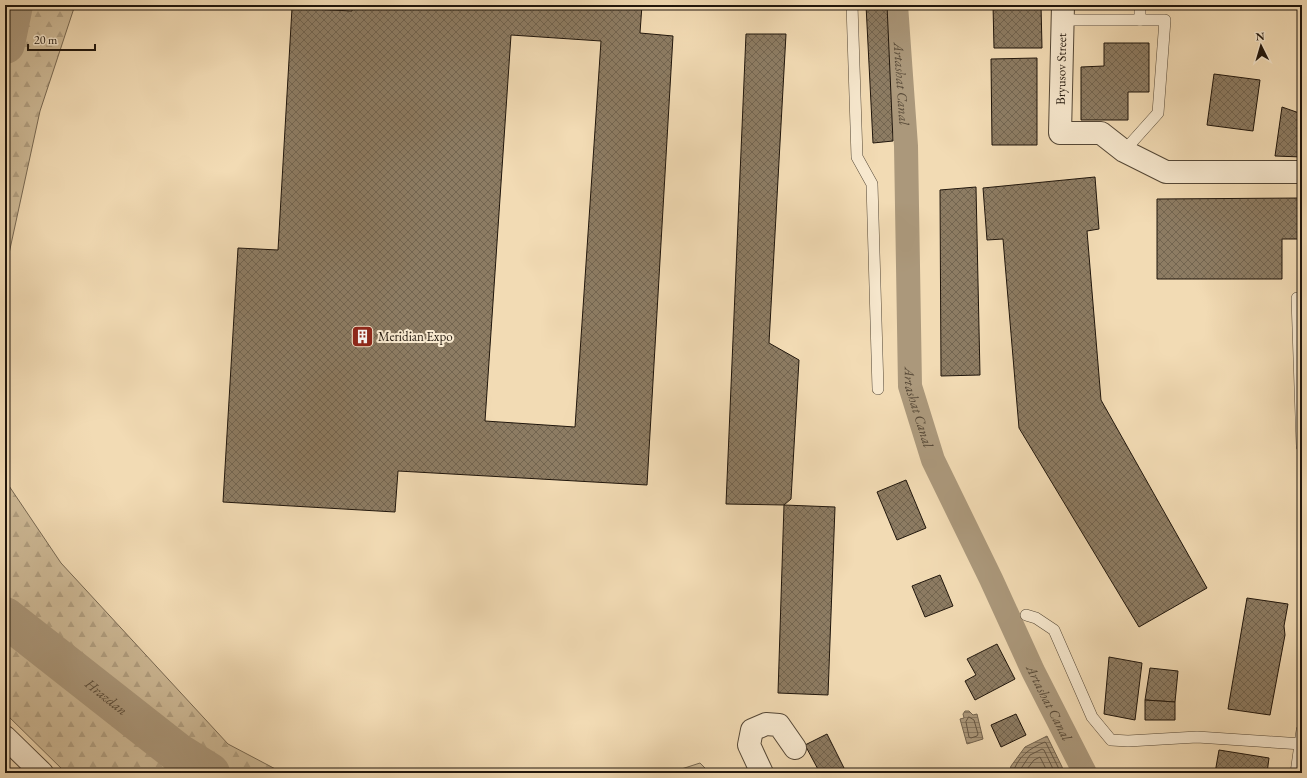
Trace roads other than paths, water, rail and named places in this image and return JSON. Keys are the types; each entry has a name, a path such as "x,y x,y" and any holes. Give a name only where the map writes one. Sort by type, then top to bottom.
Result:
{"street":[{"name":"Bryusov Street","path":"1062,13 1060,132 1101,133 1124,151"},
{"path":"1124,151 1166,172 1302,172"},
{"path":"762,773 749,745 752,730 766,724 779,725 795,748"},
{"path":"5,737 42,773"}],"lane":[{"path":"852,5 857,157 872,184 878,390"},
{"path":"1140,5 1140,20"},
{"path":"1062,13 1140,20 1165,20 1158,113 1124,151"},
{"path":"1297,298 1302,446"},
{"path":"1026,615 1036,618 1054,630 1092,717 1110,740 1128,741 1197,736 1301,744"},
{"path":"1296,773 1302,730"}],"water":[{"path":"965,711 969,711 973,715 977,714 983,739 967,744 960,719 964,718 963,714"},
{"path":"1047,736 1065,773 1009,773 1011,766 1025,747"}],"waterway":[{"name":"Hrazdan","path":"5,44 13,5"},
{"name":"Artashat Canal","path":"896,5 906,146 910,386 933,460 991,579 1033,671 1085,773"},
{"name":"Hrazdan","path":"5,617 178,753 210,773"}],"place":[{"name":"Meridian Expo","path":"362,336"}]}
